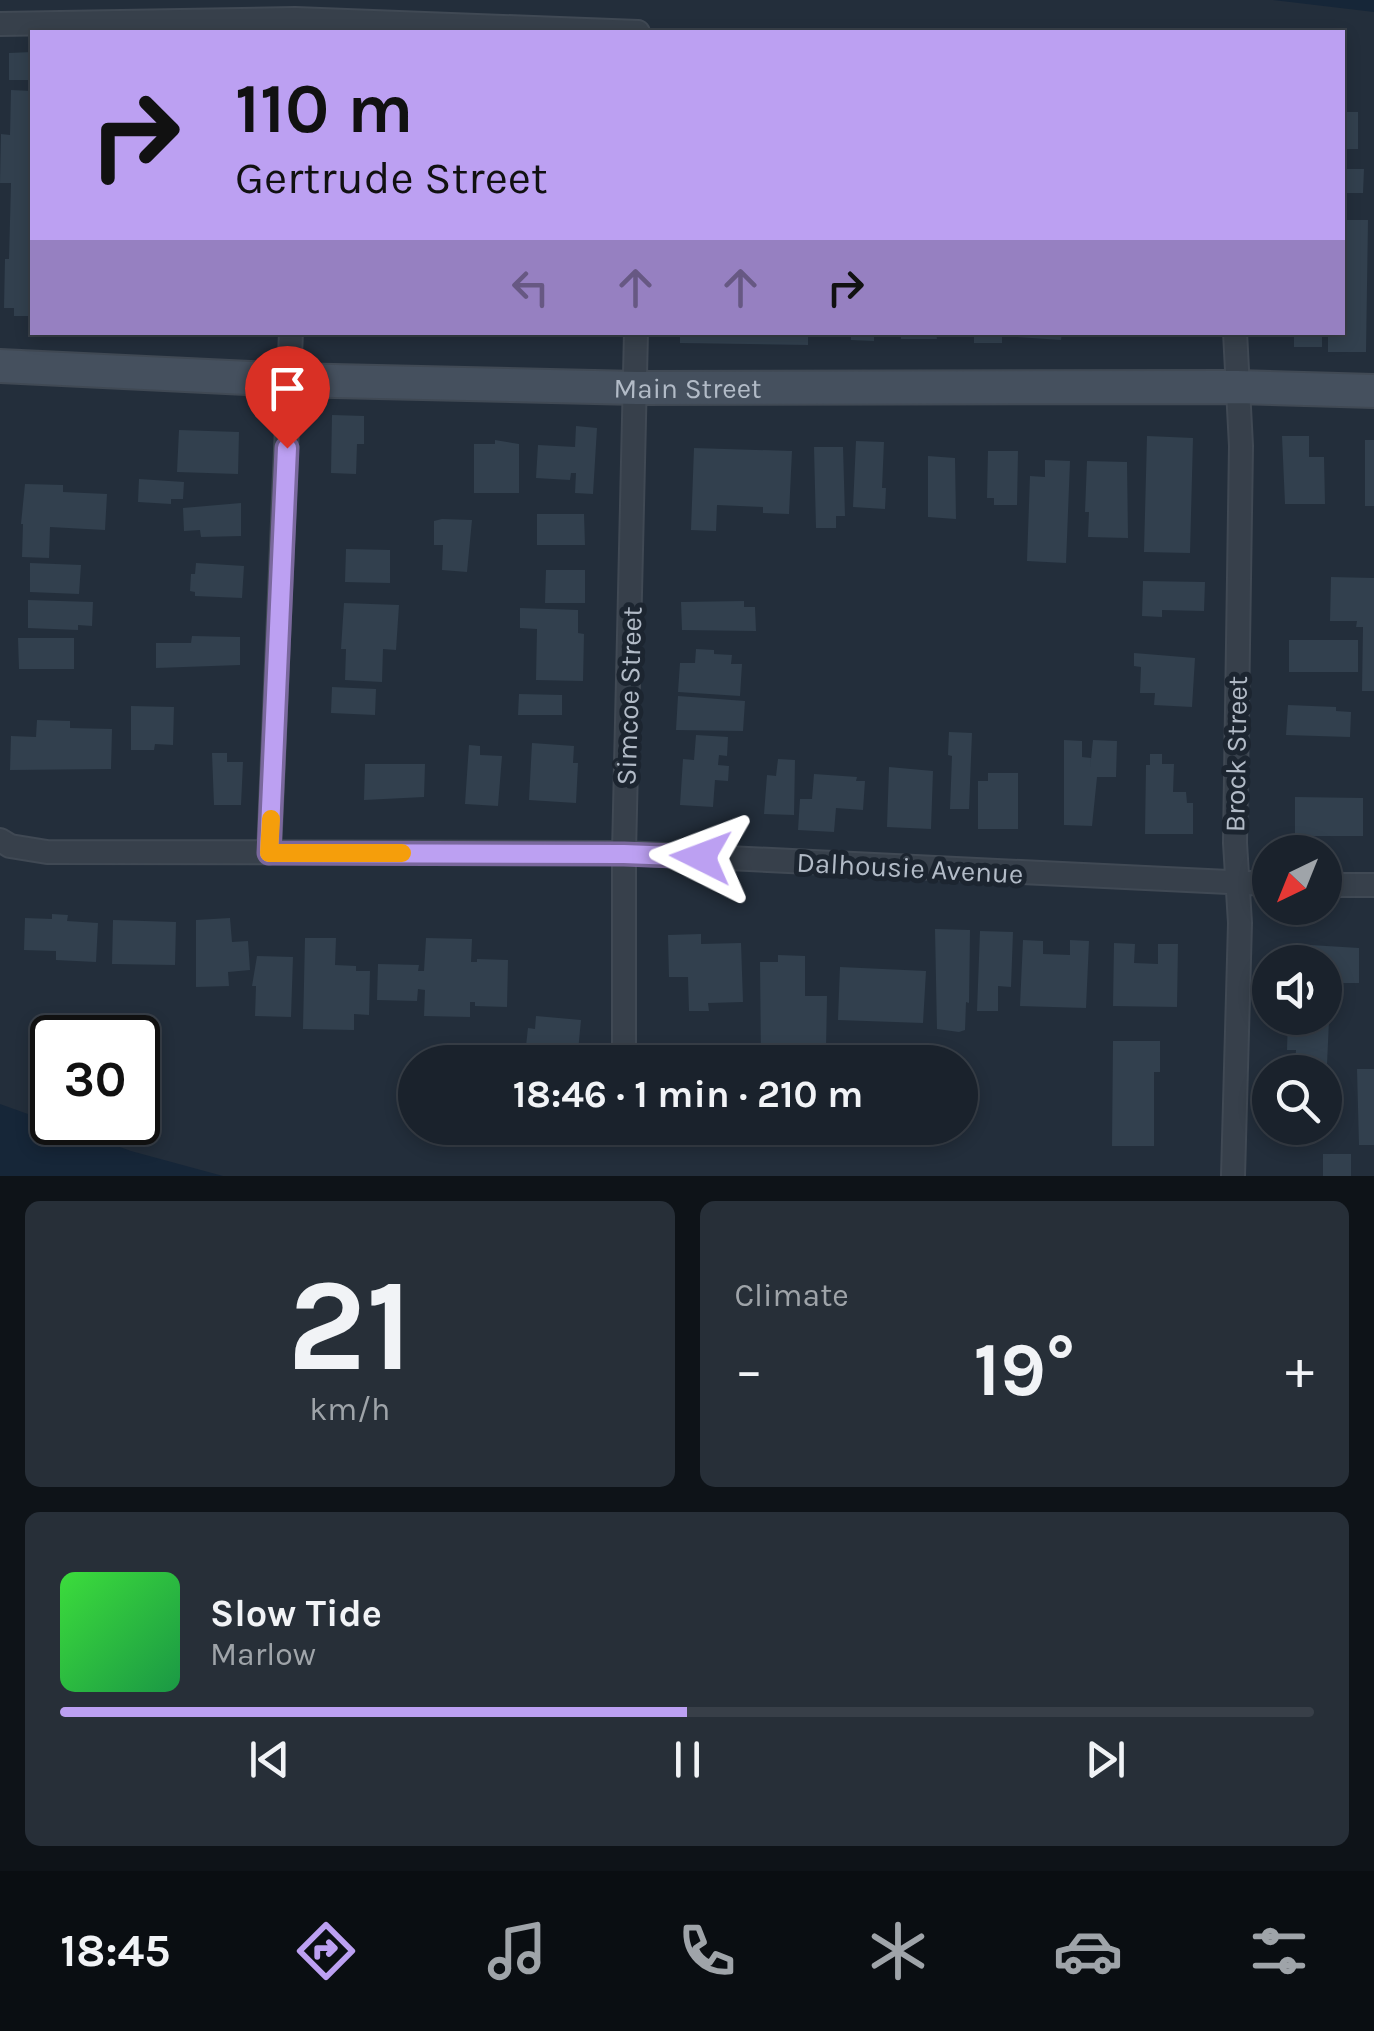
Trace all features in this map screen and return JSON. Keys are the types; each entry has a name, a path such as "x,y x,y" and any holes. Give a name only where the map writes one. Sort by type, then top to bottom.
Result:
{"main road":[{"name":"Main Street","path":"0,366 290,380 637,388 1236,387 1374,391"}],"street":[{"path":"0,24 516,30"},
{"path":"269,853 291,335"},
{"name":"Simcoe Street","path":"624,1045 624,854 636,335"},
{"name":"Brock Street","path":"1233,1176 1240,923 1235,843 1241,446 1235,335"},
{"name":"Dalhousie Avenue","path":"5,843 48,852 624,854 1252,884"},
{"path":"1342,885 1374,885"}],"water":[{"path":"1273,0 1374,0 1374,12"},
{"path":"0,1104 30,1115 30,1145 114,1145 223,1176 0,1176"}],"building":[{"path":"30,52 30,80 9,80 9,53"},
{"path":"11,90 30,91 30,316 14,316 14,308 4,308 11,183 0,183 1,134 10,135"},
{"path":"1345,112 1358,112 1358,149 1345,149"},
{"path":"1345,169 1364,169 1363,193 1345,193"},
{"path":"1345,220 1368,220 1366,352 1328,352 1328,335 1345,335"},
{"path":"680,335 808,335 808,345 680,343"},
{"path":"851,335 874,335 874,341 851,340"},
{"path":"901,335 936,335 937,339 901,339"},
{"path":"974,335 1002,335 1002,343 974,343"},
{"path":"1017,335 1062,335 1061,340"},
{"path":"1294,335 1322,335 1322,347 1294,347"},
{"path":"332,415 364,416 364,444 357,444 356,474 331,473"},
{"path":"576,426 597,428 593,494 575,493 576,473 571,473 570,480 536,478 538,445 575,447"},
{"path":"179,430 239,432 238,474 177,472"},
{"path":"1147,436 1193,438 1190,553 1144,552"},
{"path":"1282,436 1309,436 1309,457 1324,457 1325,504 1285,504"},
{"path":"495,440 519,444 519,493 474,493 474,444 495,444"},
{"path":"1365,440 1374,440 1374,506 1365,506"},
{"path":"856,441 884,442 885,509 853,507"},
{"path":"814,447 843,447 845,516 836,516 836,528 816,528"},
{"path":"694,448 792,451 789,514 763,513 763,507 717,505 716,531 691,530"},
{"path":"988,451 1018,451 1017,505 994,505 994,498 987,498"},
{"path":"928,456 955,458 956,519 928,517"},
{"path":"1045,460 1070,461 1066,563 1027,561 1030,476 1045,477"},
{"path":"1087,461 1127,462 1128,538 1088,537"},
{"path":"139,479 184,482 183,499 171,499 171,504 138,502"},
{"path":"25,484 63,485 63,492 107,494 105,530 50,527 49,558 22,557"},
{"path":"241,503 241,536 201,537 200,530 184,531 183,508"},
{"path":"537,514 584,514 585,545 537,545"},
{"path":"472,520 467,572 442,570 443,545 434,545 434,521"},
{"path":"346,549 390,550 390,583 345,582"},
{"path":"30,563 81,565 79,594 30,592"},
{"path":"196,563 244,566 242,598 195,596 190,591"},
{"path":"546,570 585,570 585,603 545,603"},
{"path":"1331,577 1374,578 1374,691 1362,691 1363,627 1356,627 1357,621 1330,621"},
{"path":"1143,581 1205,582 1204,611 1162,610 1162,617 1142,616"},
{"path":"28,600 93,602 92,626 78,625 78,630 28,628"},
{"path":"744,601 744,607 755,607 756,631 682,630 681,602"},
{"path":"344,603 399,605 396,650 383,649 382,682 345,680 346,649 341,649"},
{"path":"520,608 578,610 578,633 584,634 583,681 536,680 537,629 520,628"},
{"path":"192,636 240,637 240,665 156,668 156,643 191,643"},
{"path":"18,638 74,638 74,669 19,669"},
{"path":"1289,640 1358,640 1358,672 1289,672"},
{"path":"696,649 732,655 731,664 742,664 740,696 678,692 680,663 695,663"},
{"path":"1134,653 1195,658 1192,707 1154,705 1155,693 1140,693 1141,667 1134,666"},
{"path":"332,687 376,689 375,715 331,713"},
{"path":"519,694 562,695 562,715 518,715"},
{"path":"678,696 745,701 743,731 676,730"},
{"path":"1288,705 1336,707 1336,711 1351,712 1350,737 1286,735"},
{"path":"131,706 174,707 173,745 155,744 154,750 131,750"},
{"path":"37,720 70,721 70,728 112,729 111,769 10,770 11,736 36,737"},
{"path":"949,732 972,733 969,809 950,809"},
{"path":"696,735 728,737 727,756 719,755 718,765 729,766 728,781 715,780 713,807 680,805 683,759 694,760"},
{"path":"1064,740 1082,741 1082,757 1091,758 1090,769 1093,740 1117,741 1116,777 1097,777 1092,826 1064,825"},
{"path":"532,743 574,746 573,763 578,763 576,803 529,800"},
{"path":"469,745 480,746 480,755 502,756 498,806 465,804"},
{"path":"212,753 227,753 227,762 243,762 241,805 214,805"},
{"path":"1150,754 1162,754 1162,764 1174,764 1173,792 1186,792 1187,803 1193,803 1193,834 1145,834 1146,765 1150,765"},
{"path":"778,759 795,760 794,815 764,814 767,775 776,776"},
{"path":"365,764 425,764 424,797 364,800"},
{"path":"889,767 933,771 931,829 887,827"},
{"path":"988,773 1018,773 1018,829 978,829 978,781 988,781"},
{"path":"814,774 865,781 863,810 836,808 834,832 798,830 800,799 812,799"},
{"path":"1295,797 1363,798 1363,836 1295,835"},
{"path":"52,914 68,915 67,921 98,923 96,962 56,960 56,951 24,950 25,918 52,919"},
{"path":"230,918 232,942 248,941 250,970 228,972 229,986 196,987 196,920"},
{"path":"113,920 176,922 175,965 112,964"},
{"path":"935,929 970,930 969,1003 966,1002 965,1030 959,1032 937,1029"},
{"path":"980,931 1013,932 1011,987 998,986 998,1011 977,1011"},
{"path":"701,934 701,944 741,943 743,1002 708,1003 709,1011 689,1011 688,977 669,977 668,935"},
{"path":"305,938 336,938 335,965 370,971 369,1015 354,1014 354,1030 303,1029"},
{"path":"426,938 472,939 471,962 508,960 507,1007 475,1006 475,1002 470,1002 470,1017 424,1016 425,990 418,989 417,1001 377,1000 378,964 419,965 418,971 424,971"},
{"path":"1023,940 1043,941 1043,954 1070,955 1070,940 1089,941 1086,1008 1020,1006"},
{"path":"1114,943 1135,944 1134,963 1158,964 1158,944 1178,944 1177,1007 1113,1006"},
{"path":"1342,947 1359,948 1359,983 1342,983"},
{"path":"778,955 805,956 805,996 827,996 826,1045 761,1045 760,962 778,962"},
{"path":"257,956 293,957 291,1017 255,1016 256,986 252,986"},
{"path":"840,967 926,971 923,1023 838,1020"},
{"path":"536,1016 581,1020 579,1045 526,1045 528,1028 535,1029"},
{"path":"1287,1035 1328,1035 1327,1055 1296,1055 1296,1050 1287,1050"},
{"path":"1113,1041 1160,1041 1160,1072 1154,1072 1154,1146 1112,1146"},
{"path":"1357,1069 1374,1069 1374,1145 1359,1145"},
{"path":"1323,1154 1351,1154 1351,1176 1323,1176"}],"slow traffic":[{"path":"271,819 269,853 402,853"}],"route":[{"path":"287,448 269,853 701,857"}]}
